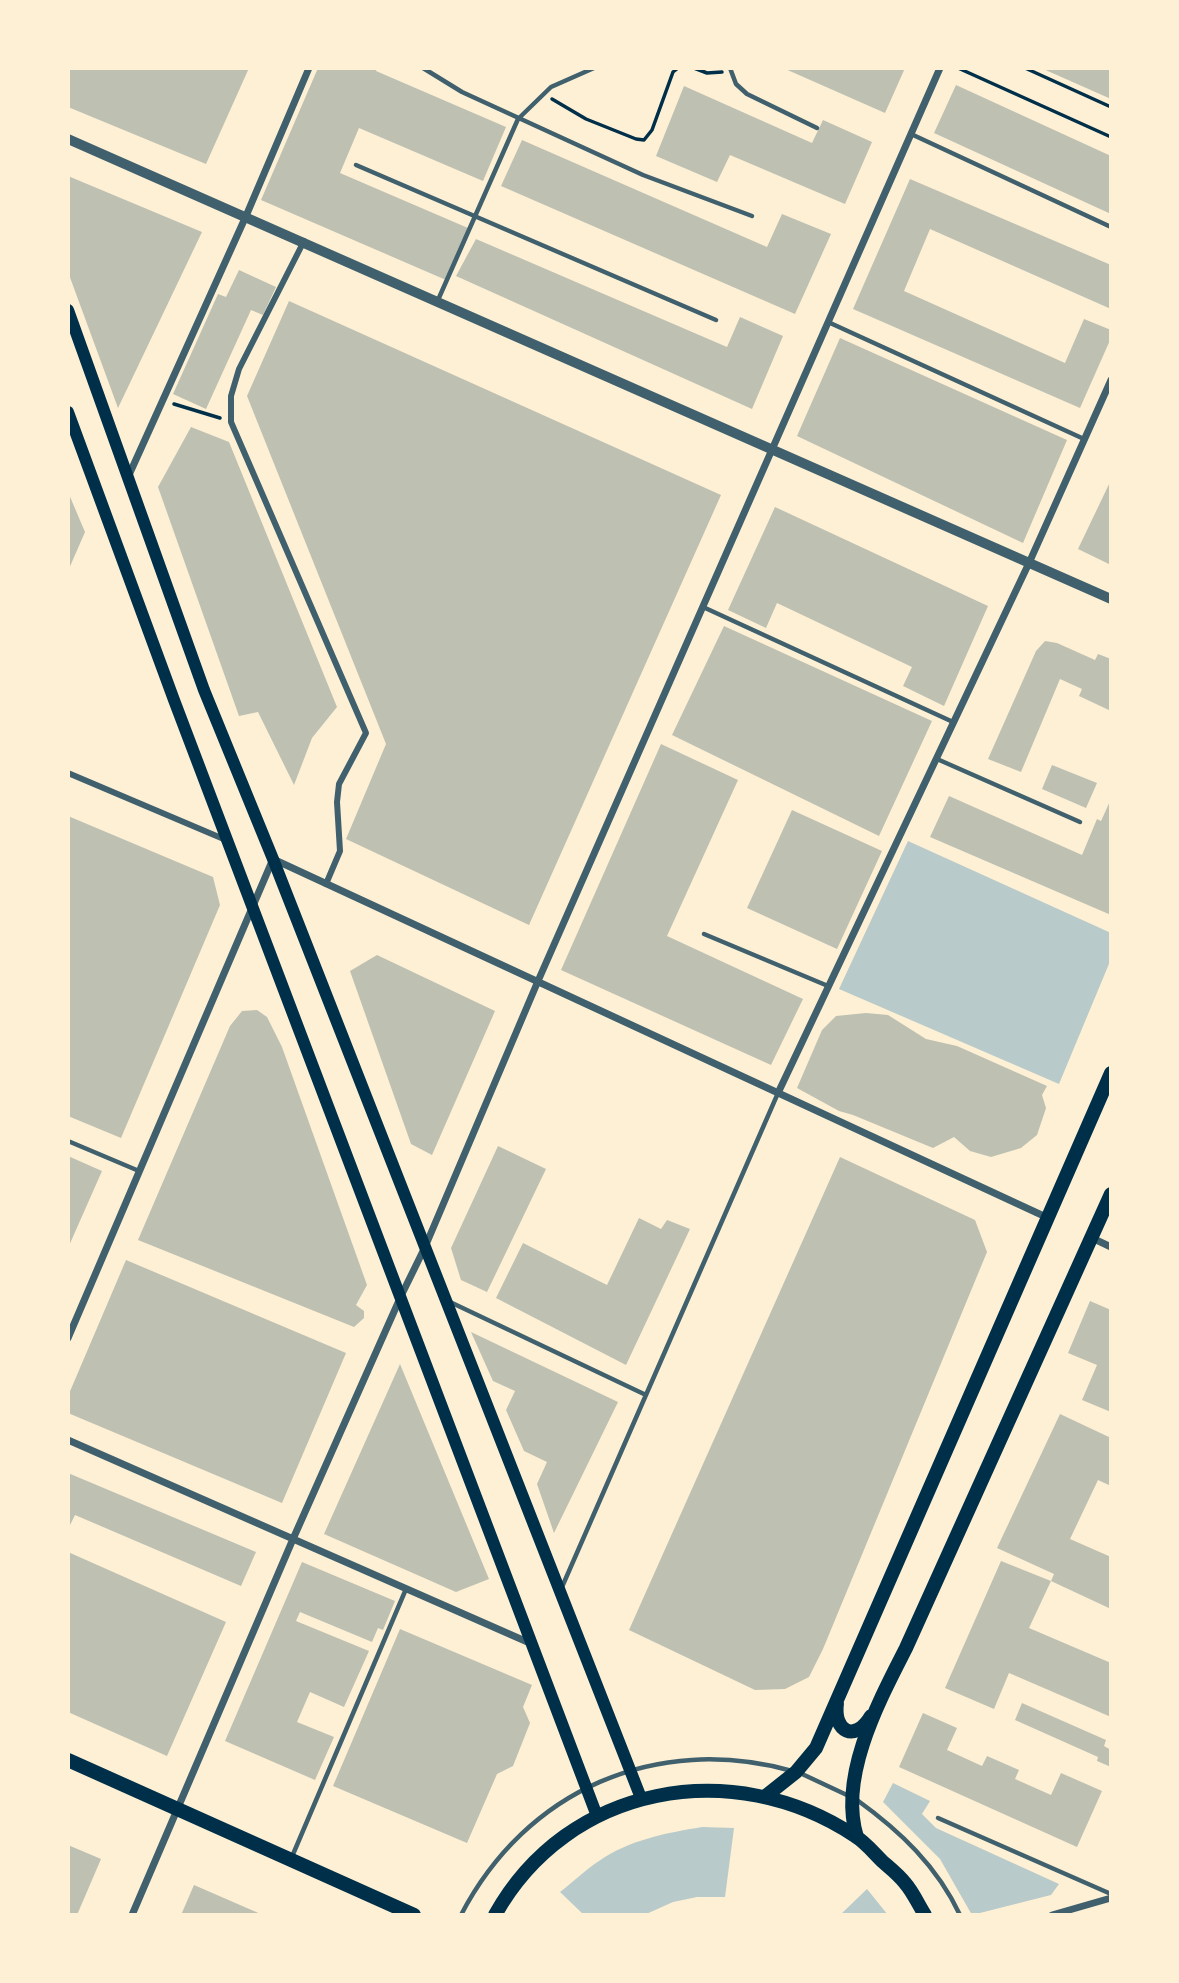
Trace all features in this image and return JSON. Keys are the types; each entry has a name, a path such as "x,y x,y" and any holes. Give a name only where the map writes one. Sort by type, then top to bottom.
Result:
{"main road":[{"path":"68,310 204,690 273,859 641,1798"},
{"path":"68,412 597,1816"},
{"path":"766,1796 796,1772 816,1748 1111,1073"},
{"path":"839,1695 837,1719 840,1726 850,1732 859,1730 867,1723 906,1648 1111,1194"},
{"path":"857,1837 851,1813 852,1797 863,1746 882,1695"},
{"path":"68,1760 414,1915"},
{"path":"495,1915 507,1892 548,1849 597,1816 641,1798 683,1791 725,1789 766,1796 814,1812 857,1837 906,1883 925,1915"}],"street":[{"path":"128,475 246,216 309,68"},
{"path":"132,1915 293,1539 425,1247 538,981 940,68"},
{"path":"68,139 1111,599"},
{"path":"303,241 239,369 231,396 231,422 366,733 339,784 337,802 340,851 326,884"},
{"path":"778,1093 1029,563 1111,380"},
{"path":"68,773 228,841"},
{"path":"68,1338 273,859 1046,1217"},
{"path":"1091,1238 1111,1247"},
{"path":"68,1440 532,1645"},
{"path":"1052,1915 1111,1896"}],"lane":[{"path":"422,68 462,92 643,175 752,216"},
{"path":"437,300 519,119 551,87 594,68"},
{"path":"727,68 736,84 747,94 817,128"},
{"path":"911,134 1111,227"},
{"path":"356,165 716,320"},
{"path":"828,322 1084,439"},
{"path":"702,607 954,722"},
{"path":"936,759 1080,821"},
{"path":"704,934 828,987"},
{"path":"560,1591 778,1093"},
{"path":"68,1141 140,1171"},
{"path":"446,1300 646,1395"},
{"path":"291,1859 406,1589"},
{"path":"461,1915 475,1887 506,1847 544,1814 587,1787 630,1770 666,1762 702,1759 739,1760 796,1772 852,1797 891,1824 924,1858 951,1896 960,1915"},
{"path":"938,1818 1111,1896"},
{"path":"1084,1905 1085,1915"}],"path":[{"path":"544,94 586,119 644,140 652,130 673,72 678,68"},
{"path":"694,68 707,73 722,72 727,68"},
{"path":"958,68 1111,137"},
{"path":"1024,68 1111,107"},
{"path":"162,400 231,422"}],"shaded area":[{"path":"908,841 1111,933 1111,959 1059,1084 839,989"},
{"path":"893,1783 930,1801 922,1814 936,1828 1059,1884 1051,1895 972,1915 940,1859 883,1802"},
{"path":"702,1827 734,1828 725,1897 697,1897 673,1902 644,1915 584,1915 560,1892 594,1865 623,1848 662,1835"},
{"path":"867,1889 888,1915 840,1915"}],"building":[{"path":"68,68 249,68 206,164 68,107"},
{"path":"318,68 377,68 376,71 506,127 483,181 359,128 340,173 468,228 446,280 261,200"},
{"path":"783,68 905,68 885,113"},
{"path":"1041,68 1111,68 1111,99"},
{"path":"956,85 1111,156 1111,214 934,133"},
{"path":"684,86 812,143 823,120 872,142 845,204 730,155 717,182 656,156"},
{"path":"522,140 767,247 782,214 831,234 795,314 501,186"},
{"path":"68,176 202,232 118,408 68,272"},
{"path":"910,179 1111,265 1111,309 930,229 904,291 1065,363 1084,319 1111,330 1111,338 1080,408 853,309"},
{"path":"476,239 727,347 740,317 783,336 752,409 456,276"},
{"path":"239,270 276,287 263,315 251,310 206,409 173,394 218,294 226,297"},
{"path":"289,301 721,495 529,925 346,839 386,744 247,396"},
{"path":"840,338 1067,440 1023,543 797,436"},
{"path":"191,427 229,442 337,707 312,738 294,785 258,712 239,716 158,487"},
{"path":"1111,480 1111,565 1078,549"},
{"path":"68,492 85,532 68,571"},
{"path":"775,507 988,606 944,706 903,686 912,667 777,603 766,628 728,610"},
{"path":"724,626 932,721 879,836 672,735"},
{"path":"1045,641 1057,643 1095,660 1098,654 1111,659 1111,711 1079,696 1082,689 1060,679 1021,772 988,759 1036,651"},
{"path":"661,744 738,780 667,936 803,999 771,1065 561,970"},
{"path":"1052,765 1097,783 1086,808 1042,789"},
{"path":"949,796 1082,855 1097,819 1101,821 1111,799 1111,915 930,837"},
{"path":"792,810 882,851 837,949 747,908"},
{"path":"68,816 213,877 220,905 121,1138 68,1116"},
{"path":"377,955 495,1011 432,1155 411,1144 350,971"},
{"path":"257,1010 267,1017 282,1047 367,1285 356,1305 364,1311 364,1318 354,1327 138,1240 230,1026 242,1011"},
{"path":"866,1013 888,1015 926,1039 957,1046 1047,1086 1042,1095 1046,1108 1037,1135 1021,1148 991,1157 970,1151 954,1137 933,1148 839,1111 797,1088 822,1030 836,1016"},
{"path":"498,1146 546,1169 487,1292 461,1280 451,1248"},
{"path":"68,1156 102,1171 68,1248"},
{"path":"840,1157 975,1220 987,1252 809,1677 785,1689 755,1690 629,1630"},
{"path":"639,1218 661,1229 667,1220 690,1229 626,1365 496,1298 523,1243 607,1285"},
{"path":"126,1260 346,1353 282,1503 68,1413 68,1396"},
{"path":"1090,1301 1111,1310 1111,1412 1082,1400 1097,1365 1068,1353"},
{"path":"471,1332 618,1402 554,1533 537,1484 547,1462 524,1451 506,1410 515,1391 493,1381"},
{"path":"400,1364 489,1579 456,1592 324,1534"},
{"path":"1060,1414 1111,1438 1111,1486 1098,1480 1070,1539 1111,1557 1111,1609 1051,1581 1054,1574 997,1548"},
{"path":"68,1473 256,1552 241,1586 75,1515 68,1529"},
{"path":"68,1552 226,1622 167,1756 68,1712"},
{"path":"1001,1561 1051,1581 1029,1628 1111,1663 1111,1717 1009,1673 994,1709 945,1688"},
{"path":"302,1562 395,1601 383,1630 378,1628 372,1642 300,1612 296,1621 369,1651 344,1707 310,1692 297,1722 334,1737 315,1780 225,1741"},
{"path":"400,1629 532,1685 523,1707 530,1723 513,1766 497,1774 467,1843 333,1786"},
{"path":"1022,1703 1106,1740 1104,1746 1111,1750 1111,1767 1097,1761 1098,1757 1015,1720"},
{"path":"923,1713 957,1728 947,1750 982,1766 987,1756 1019,1770 1015,1779 1051,1795 1061,1773 1102,1791 1077,1847 899,1767"},
{"path":"68,1845 101,1859 77,1915 68,1915"},
{"path":"194,1885 263,1915 181,1915"}]}
